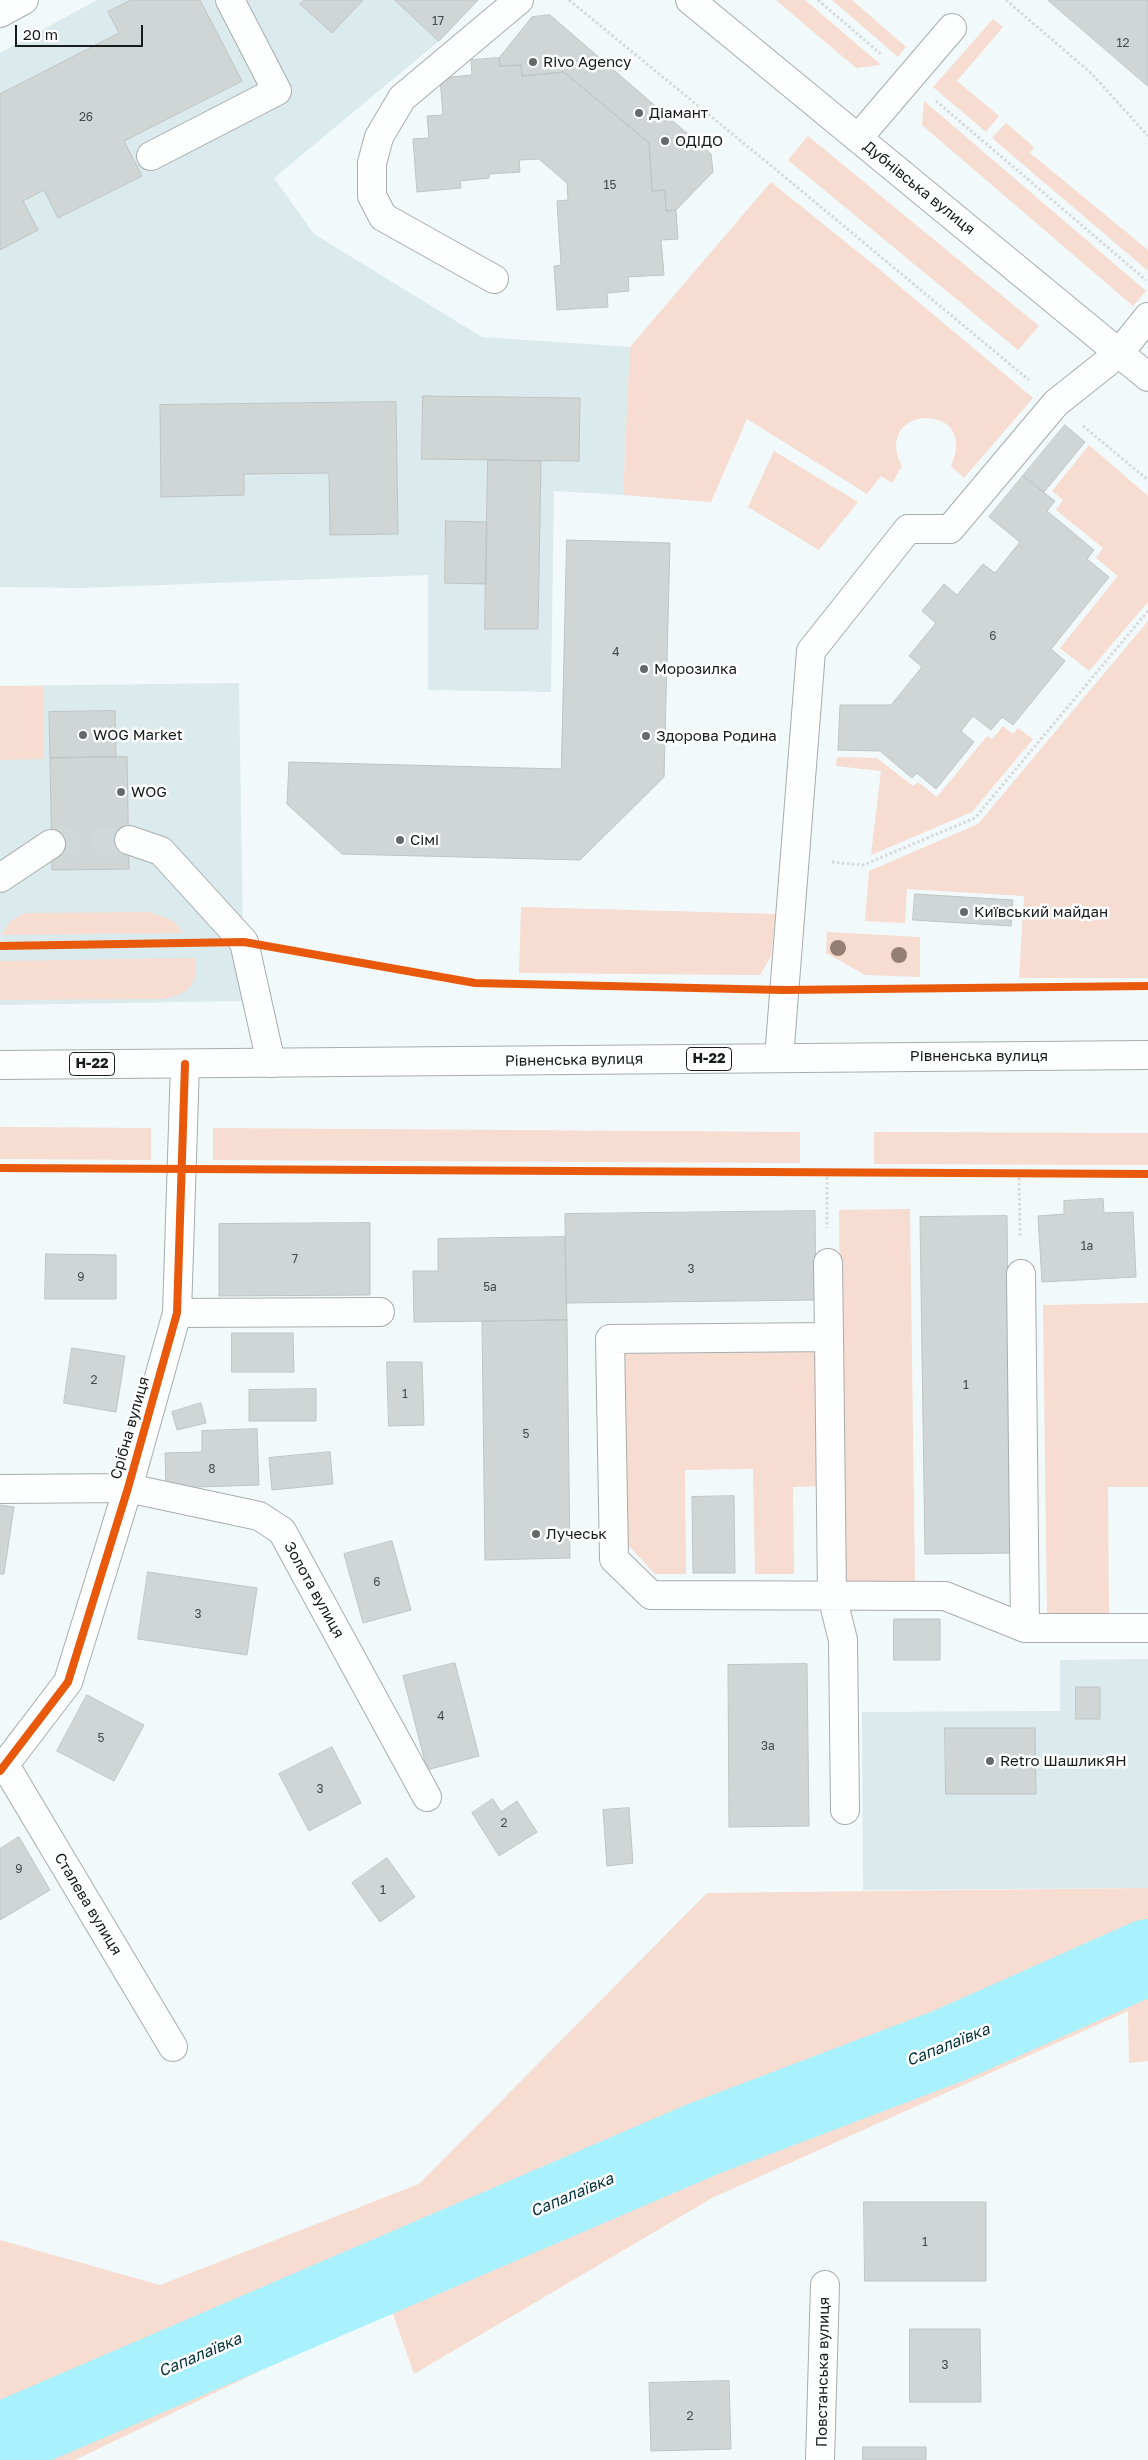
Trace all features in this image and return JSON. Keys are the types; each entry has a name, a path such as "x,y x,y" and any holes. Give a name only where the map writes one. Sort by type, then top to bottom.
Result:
{"street":[{"path":"0,13 24,0"},
{"path":"151,156 276,91 230,0"},
{"path":"494,279 382,217 372,196 372,163 379,138 402,98 519,0"},
{"name":"Дубнівська вулиця","path":"690,0 1148,377"},
{"path":"858,138 952,28"},
{"path":"779,1058 811,651 908,529 950,529 1056,403 1119,353 1148,317"},
{"path":"129,840 160,851 244,942 271,1062"},
{"path":"0,878 51,844"},
{"name":"Рівненська вулиця","path":"0,1065 1148,1055"},
{"name":"Срібна вулиця","path":"2,1768 68,1682 128,1488 177,1313 185,1064"},
{"path":"828,1263 832,1596 843,1640 845,1810"},
{"path":"1021,1274 1025,1628"},
{"path":"177,1313 380,1312"},
{"path":"829,1337 610,1339 614,1559 652,1595 944,1596 1025,1628 1148,1628"},
{"name":"Золота вулиця","path":"0,1489 128,1488 260,1516 282,1531 427,1797"},
{"name":"Сталева вулиця","path":"2,1768 173,2047"},
{"name":"Повстанська вулиця","path":"820,2460 825,2285"}],"path":[{"path":"568,0 773,166 1148,480"},
{"path":"818,0 1148,282"},
{"path":"1006,0 1092,74 1148,136"},
{"path":"862,865 975,818 1148,611"},
{"path":"0,946 244,942 475,982"},
{"path":"0,1168 1148,1174"},
{"path":"827,1172 828,1263"},
{"path":"1019,1174 1021,1274"}],"shaded area":[{"path":"97,0 478,0 439,41 274,178 314,234 482,337 630,347 623,495 554,491 551,692 428,690 428,575 81,588 0,587 0,53"},
{"path":"776,0 805,0 881,65 856,68"},
{"path":"832,0 852,0 906,47 898,57"},
{"path":"993,19 1003,27 957,81 999,116 986,132 933,87"},
{"path":"924,101 1146,291 1133,306 922,125"},
{"path":"1006,123 1034,147 1030,153 1148,250 1148,271 992,138"},
{"path":"808,136 1039,326 1018,350 788,160"},
{"path":"771,182 1033,398 964,478 951,466 956,445 951,429 940,421 926,418 911,421 900,431 896,445 902,466 892,483 881,476 867,494 747,419 711,502 623,495 630,347"},
{"path":"1089,445 1148,496 1148,602 1089,671 1060,648 1118,576 1096,558 1103,548 1056,510 1063,500 1052,491"},
{"path":"774,451 858,502 819,550 748,507"},
{"path":"1148,621 1148,978 1019,978 1024,896 907,889 905,923 865,921 869,871 978,824"},
{"name":"WOG","path":"239,683 244,1001 0,1005 0,686"},
{"path":"0,686 43,686 44,759 0,760"},
{"path":"1003,726 1013,734 1018,728 1033,739 972,812 871,855 881,771 836,766 837,757 877,758 913,786 918,782 937,797 987,736 992,739"},
{"path":"521,907 776,914 771,956 760,975 519,973"},
{"path":"149,912 174,921 183,933 1,935 11,921 25,913"},
{"path":"827,932 920,937 920,977 865,975 826,953"},
{"path":"196,958 195,975 190,986 180,994 164,999 0,1000 0,961"},
{"path":"0,1127 151,1128 151,1160 0,1159"},
{"path":"213,1128 800,1132 800,1163 213,1160"},
{"path":"874,1132 1148,1133 1148,1165 874,1164"},
{"path":"910,1209 915,1583 844,1584 839,1210"},
{"path":"1148,1303 1148,1487 1108,1487 1109,1614 1047,1615 1043,1305"},
{"path":"817,1351 819,1486 793,1487 794,1574 755,1574 753,1469 685,1470 686,1574 655,1574 625,1542 622,1354"},
{"path":"1148,1659 1148,1888 863,1890 862,1712 1060,1711 1060,1660"},
{"path":"1148,1888 1148,2061 1129,2063 1128,2011 712,2198 414,2374 391,2308 75,2460 0,2460 0,2240 160,2285 419,2184 707,1893"}],"building":[{"path":"131,0 200,0 242,81 124,141 142,176 58,218 44,190 23,201 38,230 0,250 0,94 119,33 108,12"},
{"path":"304,0 363,0 332,33 300,4"},
{"path":"395,0 478,0 439,41"},
{"path":"1048,0 1148,0 1148,86"},
{"name":"Діамант","path":"550,15 711,154 713,172 676,210 666,211 665,190 652,191 649,143 564,72 522,76 521,65 500,66 499,58 532,17"},
{"path":"499,58 500,66 521,65 522,76 564,72 649,143 652,191 665,190 666,211 676,210 678,239 661,240 664,275 628,277 629,291 607,293 608,307 557,310 554,266 561,265 557,201 568,200 567,183 539,159 519,160 520,172 489,174 489,178 460,181 461,188 417,192 413,139 429,138 427,116 443,115 440,78 472,75 471,60"},
{"path":"423,396 580,398 579,461 422,459"},
{"path":"396,402 398,534 330,535 329,473 244,474 244,495 161,497 160,405"},
{"path":"1065,425 1085,442 1044,492 1023,476"},
{"path":"488,460 541,461 538,629 485,629"},
{"path":"1023,476 1055,501 1047,511 1094,550 1087,559 1109,577 1051,649 1065,661 1013,725 1002,717 991,730 973,716 961,731 974,742 936,789 917,773 912,778 880,751 838,750 840,705 891,705 922,667 909,656 936,623 922,611 944,584 957,595 983,564 995,573 1020,542 989,517"},
{"path":"446,521 487,522 486,584 445,583"},
{"path":"567,540 670,543 664,777 580,860 342,854 287,804 289,762 561,769"},
{"name":"WOG Market","path":"115,711 116,757 50,758 49,712"},
{"path":"127,757 129,869 52,870 50,758"},
{"path":"915,894 1013,900 1011,926 913,920"},
{"path":"1103,1199 1104,1213 1133,1212 1136,1277 1042,1282 1038,1216 1064,1214 1064,1201"},
{"path":"815,1211 816,1300 566,1303 565,1214"},
{"path":"1007,1216 1011,1553 925,1554 920,1217"},
{"path":"370,1223 370,1295 219,1296 219,1224"},
{"path":"565,1237 567,1320 414,1322 413,1271 438,1271 438,1239"},
{"path":"46,1254 116,1255 116,1299 45,1299"},
{"path":"567,1320 570,1558 485,1560 482,1322"},
{"path":"232,1333 293,1333 294,1372 232,1372"},
{"path":"72,1348 125,1356 116,1412 64,1403"},
{"path":"387,1362 422,1362 424,1425 389,1426"},
{"path":"316,1389 316,1421 249,1421 249,1390"},
{"path":"201,1403 206,1423 177,1430 172,1412"},
{"path":"257,1429 259,1485 166,1488 165,1453 202,1452 202,1431"},
{"path":"330,1452 333,1484 272,1490 269,1458"},
{"path":"734,1496 735,1573 693,1573 692,1497"},
{"path":"0,1505 14,1507 4,1574 0,1574"},
{"path":"392,1541 411,1610 363,1623 344,1554"},
{"path":"148,1572 257,1588 247,1655 138,1639"},
{"path":"894,1619 940,1619 940,1660 894,1660"},
{"path":"455,1663 479,1756 427,1770 403,1676"},
{"path":"807,1664 809,1826 729,1827 728,1665"},
{"path":"1076,1687 1100,1687 1100,1719 1076,1719"},
{"path":"87,1695 144,1725 114,1781 57,1751"},
{"name":"Retro ШашликЯН","path":"945,1728 1035,1728 1036,1794 946,1794"},
{"path":"332,1747 361,1803 309,1831 279,1774"},
{"path":"493,1799 501,1812 517,1801 537,1832 499,1856 472,1813"},
{"path":"629,1808 633,1863 607,1866 603,1810"},
{"path":"19,1837 50,1890 0,1920 0,1849"},
{"path":"387,1858 415,1897 380,1922 352,1883"},
{"path":"864,2202 986,2202 986,2281 865,2281"},
{"path":"910,2329 980,2329 981,2402 910,2402"},
{"path":"729,2381 731,2449 651,2451 649,2383"},
{"path":"863,2447 926,2447 926,2460 863,2460"}],"waterway":[{"name":"Сапалаївка","path":"0,2441 703,2139 948,2046 1148,1957"}],"tunnel":[{"path":"51,844 129,840"}],"cycle path":[{"path":"0,946 244,942 475,983 783,990 1148,986"},
{"path":"0,1771 68,1682 128,1488 177,1313 185,1064"},
{"path":"0,1168 1148,1174"}],"place":[{"name":"Rivo Agency","path":"533,62"},
{"name":"Діамант","path":"639,113"},
{"name":"ОДІДО","path":"665,141"},
{"name":"Морозилка","path":"644,669"},
{"name":"WOG Market","path":"83,735"},
{"name":"Здорова Родина","path":"646,736"},
{"name":"WOG","path":"121,792"},
{"name":"Сімі","path":"400,840"},
{"name":"Київський майдан","path":"964,912"},
{"name":"Лучеськ","path":"536,1534"},
{"name":"Retro ШашликЯН","path":"990,1761"}]}
